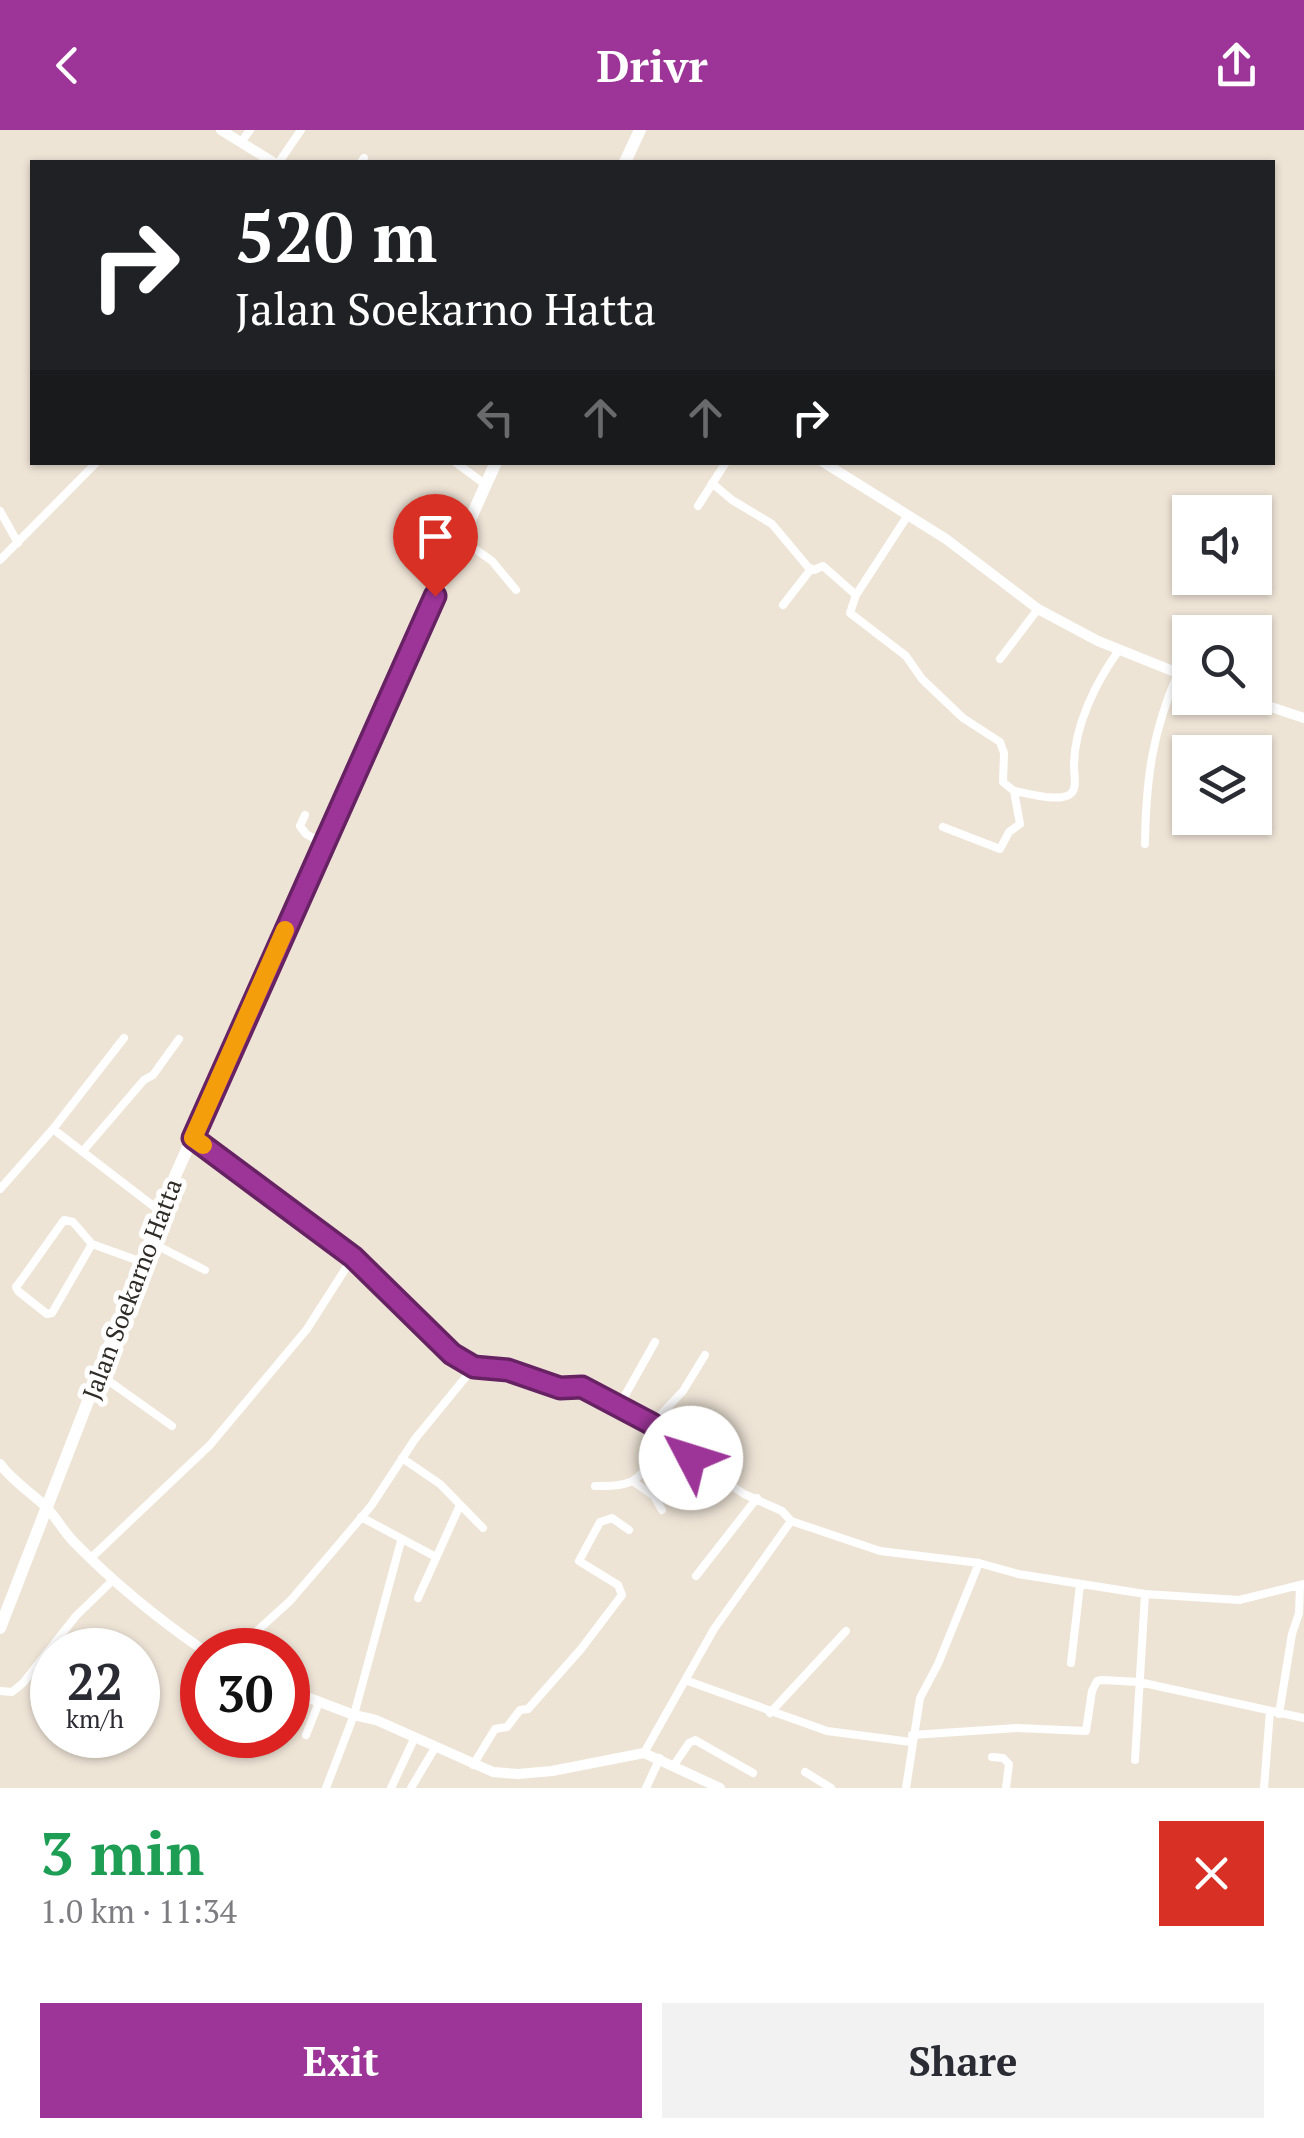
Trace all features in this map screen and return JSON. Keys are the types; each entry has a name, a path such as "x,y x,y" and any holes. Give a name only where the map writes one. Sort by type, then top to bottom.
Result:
{"highway":[{"path":"626,160 640,130"},
{"name":"Jalan Soekarno Hatta","path":"0,1628 161,1212 322,843 495,465"}],"street":[{"path":"222,130 272,160"},
{"path":"241,142 250,130"},
{"path":"278,160 301,130"},
{"path":"0,560 94,465"},
{"path":"459,465 486,485"},
{"path":"698,506 724,465"},
{"path":"828,465 946,539 1038,609 1120,650 1172,670"},
{"path":"712,483 772,524 811,569"},
{"path":"0,511 18,543"},
{"path":"908,515 850,608 854,618 906,656 922,679 963,718 1000,742 1004,782 1014,791 1062,797 1075,788 1074,749 1099,682 1120,650"},
{"path":"461,538 492,561 516,590"},
{"path":"783,604 811,569 823,566 856,595"},
{"path":"1000,659 1038,609"},
{"path":"1145,844 1146,799 1158,722 1172,697"},
{"path":"1272,707 1304,718"},
{"path":"943,827 1000,849 1009,832 1020,824 1014,791"},
{"path":"305,815 302,830 322,843"},
{"path":"0,1188 124,1038"},
{"path":"83,1152 144,1080 153,1075 179,1039"},
{"path":"53,1128 161,1212"},
{"path":"193,1138 353,1257 434,1340 474,1367 508,1370 560,1388 582,1387 652,1424 664,1440 744,1494 782,1511 791,1521 880,1552 978,1564 1145,1594 1239,1600 1302,1585 1300,1613 1275,1712 1264,1788"},
{"path":"92,1244 52,1314 46,1314 16,1288 64,1220 73,1222 92,1244 142,1262"},
{"path":"150,1242 204,1270"},
{"path":"91,1558 222,1431 308,1328 353,1257"},
{"path":"620,1406 654,1342"},
{"path":"652,1424 692,1379 705,1355"},
{"path":"261,1628 290,1602 362,1517 402,1458 474,1367"},
{"path":"99,1374 172,1426"},
{"path":"596,1486 626,1487 634,1482 664,1440"},
{"path":"402,1458 440,1484 483,1528"},
{"path":"0,1464 113,1580 180,1634"},
{"path":"634,1482 654,1496 662,1510"},
{"path":"696,1576 758,1498"},
{"path":"418,1598 460,1505"},
{"path":"362,1517 436,1557"},
{"path":"473,1764 496,1730 506,1728 520,1710 528,1709 622,1595 618,1584 579,1561 600,1522 612,1518 629,1530"},
{"path":"644,1753 714,1629 791,1521"},
{"path":"326,1788 354,1716 401,1541"},
{"path":"906,1788 920,1698 938,1664 978,1564"},
{"path":"0,1691 12,1692 76,1616 113,1580"},
{"path":"1071,1663 1080,1585"},
{"path":"1135,1760 1145,1594"},
{"path":"770,1713 846,1630"},
{"path":"685,1680 770,1713 871,1740 1017,1728 1086,1732 1096,1681 1139,1682 1304,1718"},
{"path":"310,1699 354,1716 376,1720 493,1772 518,1774 644,1753 720,1788"},
{"path":"310,1725 319,1702"},
{"path":"391,1788 415,1737"},
{"path":"674,1765 690,1743 700,1740 753,1773"},
{"path":"411,1788 436,1746"},
{"path":"646,1788 660,1758"},
{"path":"992,1758 1004,1758 1009,1764 1006,1788"},
{"path":"806,1772 830,1788"}],"slow traffic":[{"path":"203,1145 193,1138 285,930"}],"route":[{"path":"435,596 193,1138 353,1257 452,1354 474,1367 508,1370 560,1388 582,1387 652,1424 664,1440 691,1458"}]}
